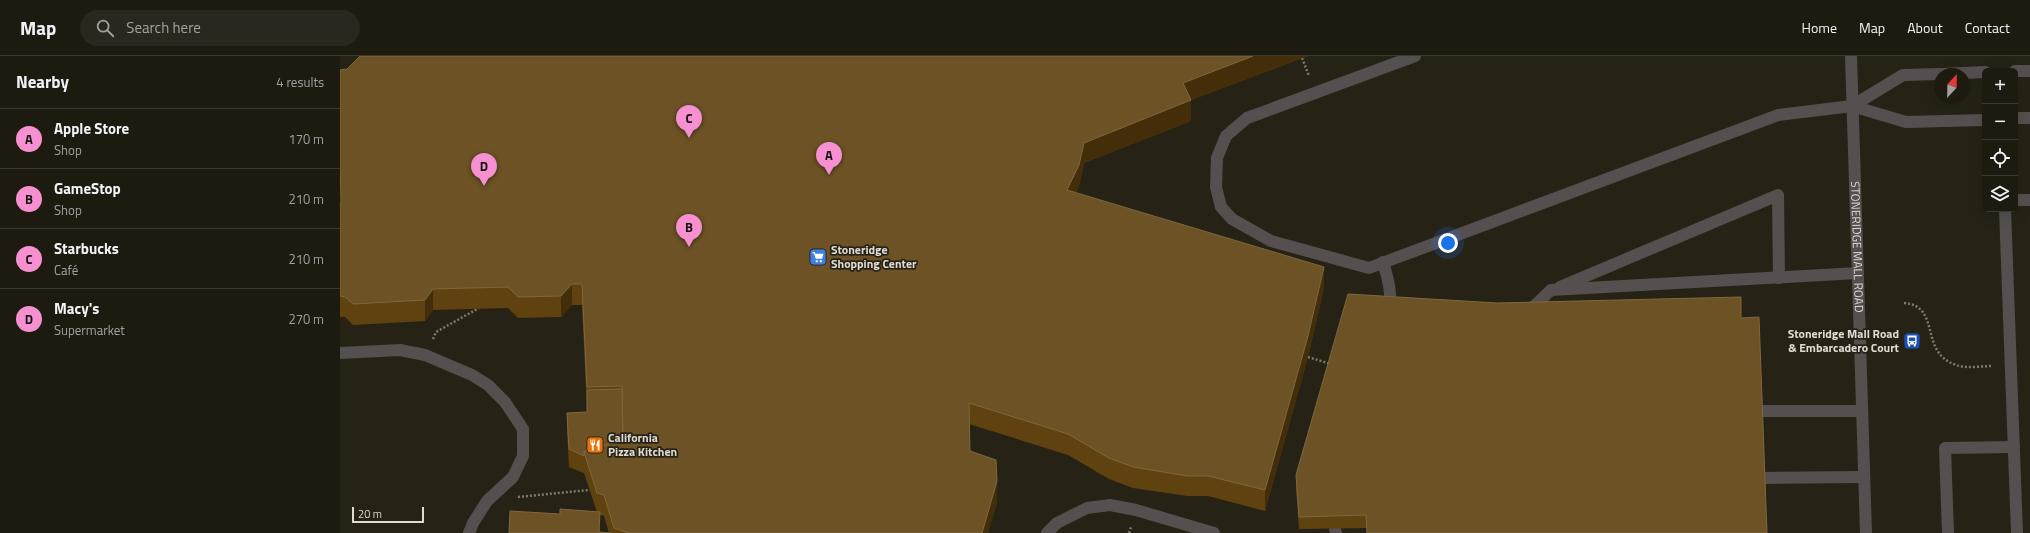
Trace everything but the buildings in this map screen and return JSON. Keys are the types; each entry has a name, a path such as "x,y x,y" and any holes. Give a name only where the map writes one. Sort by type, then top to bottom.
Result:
{"street":[{"path":"1414,56 1247,118 1226,136 1217,158 1216,187 1221,207 1232,219 1271,241 1369,268 1778,115 1852,106 1906,122 1982,120"},
{"name":"STONERIDGE MALL ROAD","path":"1851,56 1866,533"},
{"path":"2018,71 2030,71"},
{"path":"1970,73 1982,72"},
{"path":"1852,106 1903,75 1934,74"},
{"path":"2018,118 2030,118"},
{"path":"1526,314 1551,290 1778,196 1779,278"},
{"path":"2018,200 2030,200"},
{"path":"2005,212 2017,533"},
{"path":"1383,262 1390,285 1391,304 1384,326"},
{"path":"1551,290 1858,273"},
{"path":"340,353 400,350 425,355 472,375 488,385 505,402 523,429 523,456 513,477 487,500 473,523 469,533"},
{"path":"1762,411 1862,411"},
{"path":"1948,533 1945,448 2014,447"},
{"path":"1764,478 1864,477"},
{"path":"1047,533 1057,523 1087,508 1110,505 1136,510 1214,533"}],"path":[{"path":"1904,303 1912,304 1926,318 1934,346 1943,359 1964,367 2011,365"},
{"path":"425,355 436,332 479,308"},
{"path":"1308,357 1335,365"},
{"path":"514,498 589,490"}],"place":[{"name":"Starbucks","path":"689,138"},
{"name":"Apple Store","path":"829,175"},
{"name":"Macy's","path":"484,186"},
{"name":"GameStop","path":"689,247"},
{"name":"Stoneridge Shopping Center","path":"818,257"},
{"name":"Stoneridge Mall Road & Embarcadero Court","path":"1912,341"},
{"name":"California Pizza Kitchen","path":"595,445"}]}
